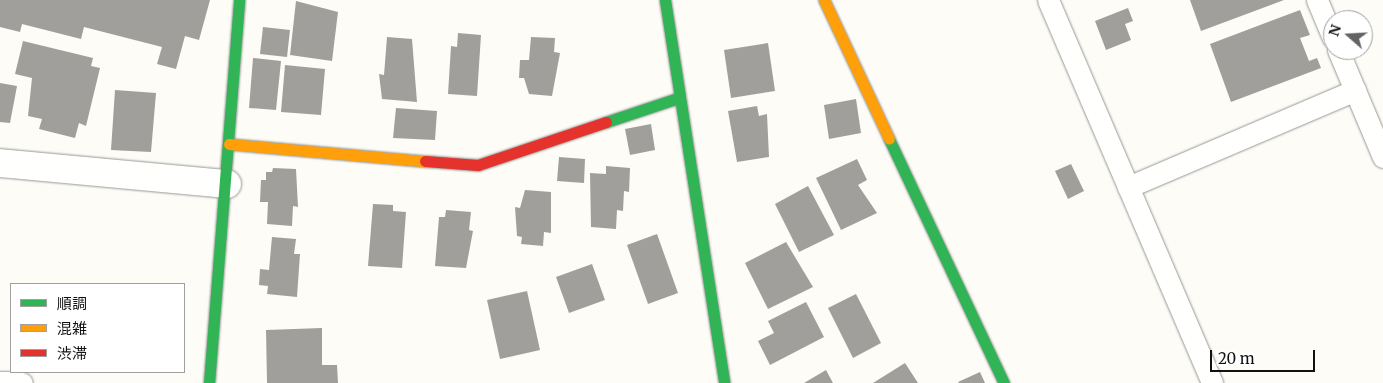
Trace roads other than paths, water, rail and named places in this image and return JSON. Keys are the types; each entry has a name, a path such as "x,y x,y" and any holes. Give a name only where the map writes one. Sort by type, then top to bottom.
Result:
{"street":[{"path":"209,383 227,184 239,0"},
{"path":"665,0 678,98 724,383"},
{"path":"824,0 1004,383"},
{"path":"229,144 478,165 678,98"},
{"path":"0,163 227,184"}],"lane":[{"path":"1048,0 1212,383"},
{"path":"1316,0 1323,16"},
{"path":"1342,60 1383,157"},
{"path":"1128,187 1355,90"},
{"path":"0,382 22,383"}]}
